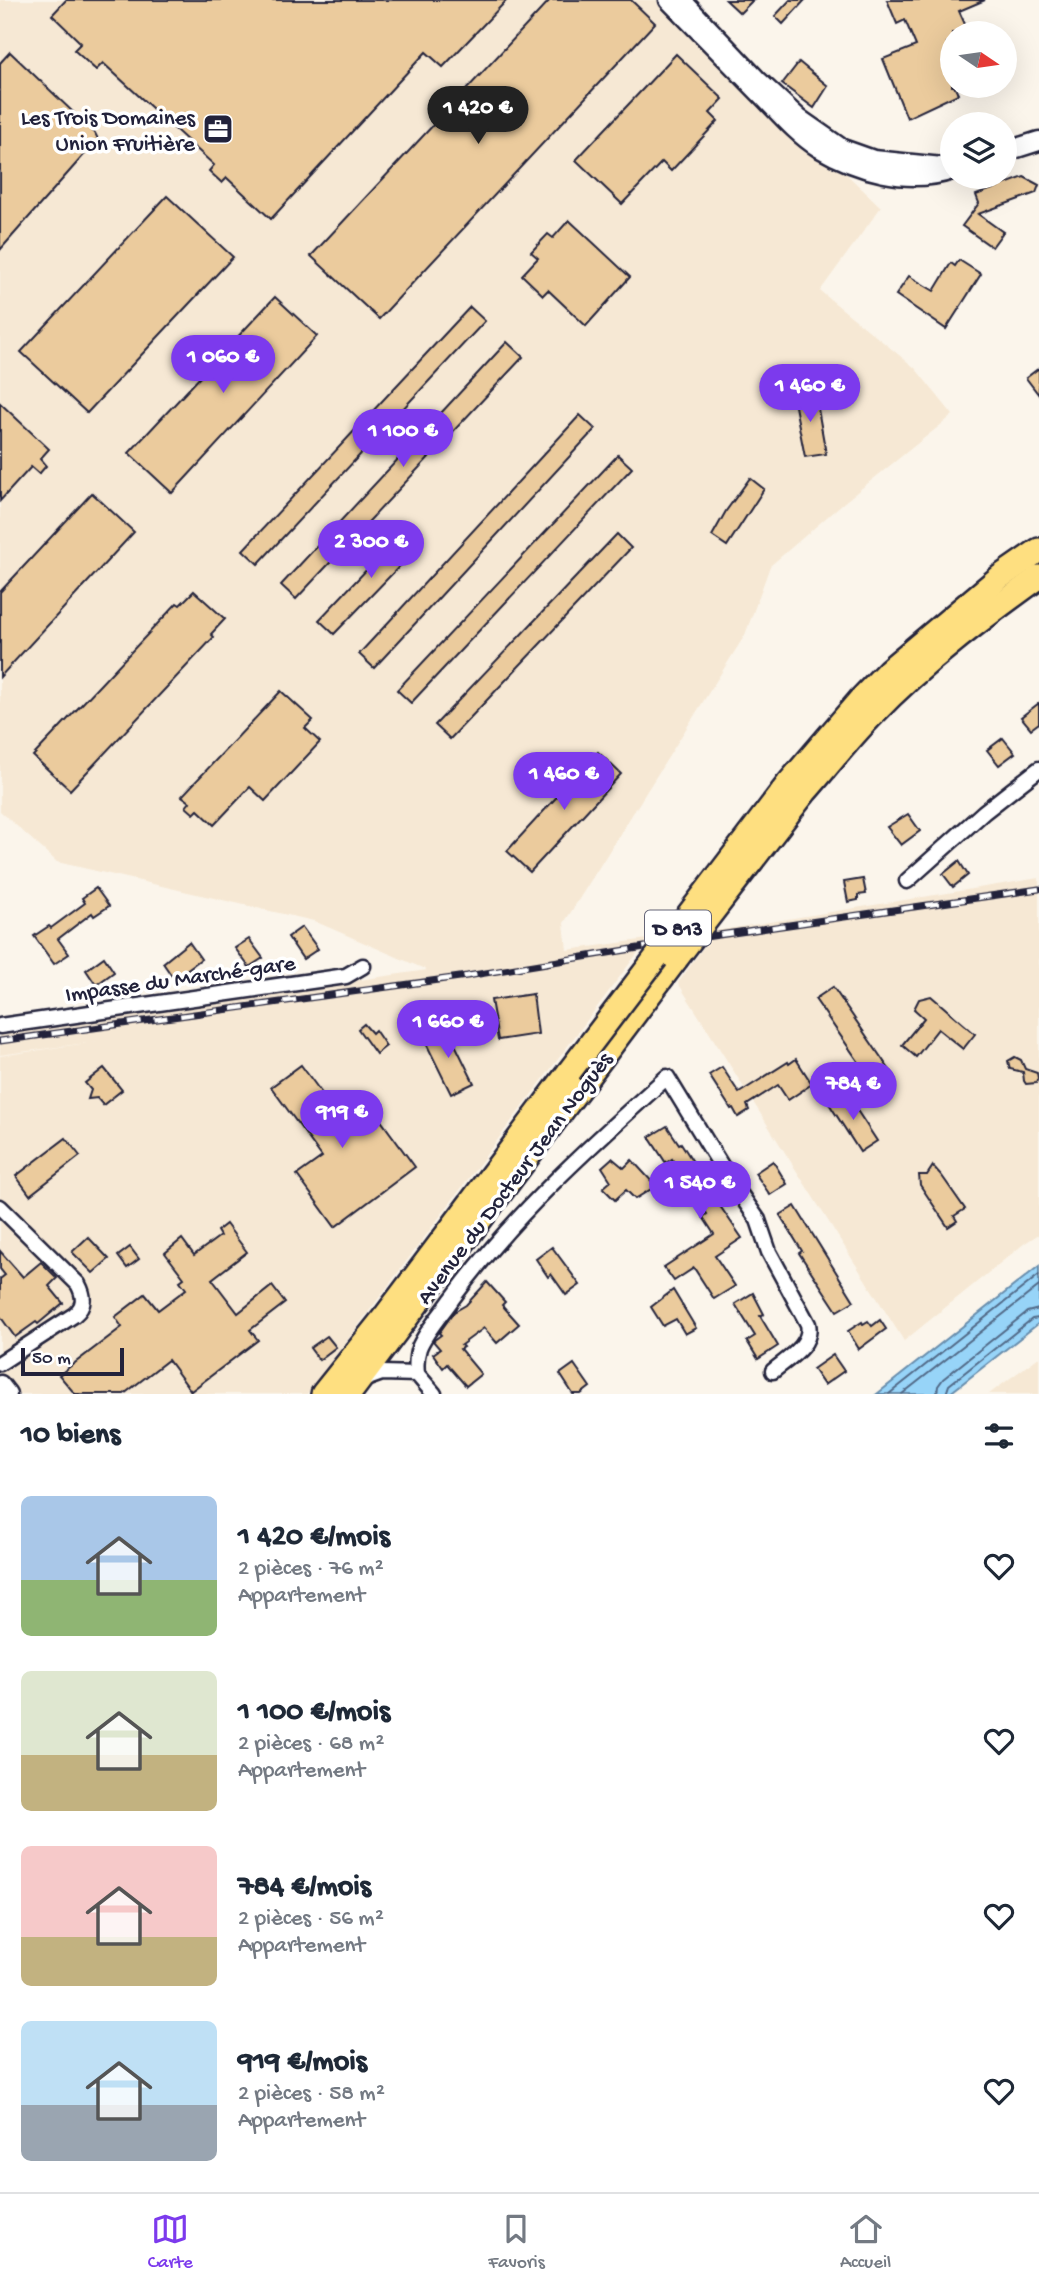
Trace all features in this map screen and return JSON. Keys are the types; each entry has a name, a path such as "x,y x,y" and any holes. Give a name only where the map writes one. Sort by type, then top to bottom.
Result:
{"main road":[{"name":"D 813","path":"796,788 860,700 889,670 1000,577 1039,550"},
{"name":"D 813","path":"796,788 938,654 1039,576"},
{"name":"Avenue du Docteur Jean Noguès","path":"323,1394 676,959 796,788"},
{"name":"Avenue du Docteur Jean Noguès","path":"354,1388 512,1162 569,1072 796,788"}],"street":[{"path":"669,0 816,146 857,166 884,173 900,176 940,171"},
{"path":"684,0 760,80 800,117 843,148 874,158 940,166"},
{"path":"1017,147 1036,140"},
{"path":"907,881 984,812 1039,769"},
{"name":"Impasse du Marché-gare","path":"0,1026 346,976 363,966"},
{"path":"434,1394 417,1374 419,1349 466,1279 554,1180 667,1077 758,1220 769,1252 808,1324 810,1334 806,1342 773,1371"},
{"path":"0,1207 78,1284 84,1300 80,1310 74,1315 0,1363"},
{"path":"354,1388 382,1373 417,1374"},
{"path":"0,1385 7,1394"}],"shaded area":[{"path":"0,0 659,0 740,85 813,155 841,169 881,207 820,291 915,368 953,415 770,566 745,635 564,923 567,950 648,939 307,1394 0,1394 0,1056 100,1041 0,1055 0,1033 427,970 314,921 57,862 0,811"},
{"path":"1039,878 1039,1234 904,1341 678,983 715,931"},
{"path":"1039,1357 1039,1394 989,1394"}],"water":[{"path":"1039,1266 1039,1323 949,1394 877,1394"}],"building":[{"path":"66,0 507,0 443,67 426,52 271,219 227,178 222,183 209,171 214,165 103,63 96,70 74,50 81,43 52,15"},
{"path":"550,0 631,0 655,23 379,319 311,256"},
{"path":"726,0 753,0 740,13"},
{"path":"790,0 805,0 783,24 775,16"},
{"path":"887,0 985,0 959,11 964,21 940,21 940,98 950,98 907,118 883,59 916,46 905,20 897,24"},
{"path":"10,52 95,133 98,139 0,250 0,63"},
{"path":"676,54 723,99 710,113 718,121 671,171 662,162 622,204 576,160"},
{"path":"799,62 828,86 814,108 782,84"},
{"path":"1024,177 1039,185 1036,193 978,214 1003,232 992,247 962,226 979,203 976,195 992,189 1017,189 1017,180"},
{"path":"167,196 233,257 87,413 21,352"},
{"path":"569,220 630,277 586,326 548,290 543,295 522,275 538,258 531,252 548,234 553,238"},
{"path":"959,260 981,274 946,329 896,295 909,276 934,291 951,263 955,266"},
{"path":"275,297 317,336 172,493 129,453"},
{"path":"470,307 485,321 258,564 243,550"},
{"path":"507,342 523,357 296,599 281,585"},
{"path":"1039,368 1039,395 1026,378"},
{"path":"815,392 826,454 805,457 793,396"},
{"path":"0,403 49,449 40,459 46,466 39,474 31,467 0,501"},
{"path":"580,415 595,429 374,668 359,654"},
{"path":"618,455 632,468 411,703 397,690"},
{"path":"750,478 764,489 727,546 712,536"},
{"path":"92,493 134,532 0,677 0,592"},
{"path":"407,527 422,543 334,634 319,620"},
{"path":"617,534 631,548 450,739 435,725"},
{"path":"194,591 225,619 211,634 214,637 70,790 33,756 177,603 180,605"},
{"path":"281,691 313,720 305,728 320,742 265,801 250,787 214,825 198,810 194,814 186,807 190,802 182,796"},
{"path":"1039,703 1039,723 1031,729 1021,717"},
{"path":"1003,738 1015,753 999,765 987,750"},
{"path":"598,752 621,774 530,872 507,851"},
{"path":"908,814 920,831 901,845 887,827"},
{"path":"959,861 968,875 953,887 943,874"},
{"path":"863,879 866,894 858,895 858,900 848,902 844,882"},
{"path":"96,888 109,906 94,916 92,913 58,939 69,954 54,964 34,936 49,926 51,928 85,903 82,898"},
{"path":"302,927 318,949 303,959 288,937"},
{"path":"249,939 263,958 249,967 235,948"},
{"path":"189,942 201,959 174,979 163,963"},
{"path":"104,957 114,972 96,985 86,970"},
{"path":"833,987 891,1072 874,1084 815,999"},
{"path":"533,994 538,1034 498,1040 491,1000"},
{"path":"931,996 975,1034 963,1049 938,1029 916,1057 902,1045 924,1018 914,1009 919,999"},
{"path":"364,1024 372,1033 375,1030 386,1046 376,1054 358,1029"},
{"path":"446,1026 474,1083 451,1094 423,1037"},
{"path":"1015,1057 1021,1060 1025,1069 1037,1073 1036,1083 1026,1084 1023,1072 1010,1069 1008,1061"},
{"path":"796,1059 812,1084 788,1100 778,1085 747,1105 749,1110 738,1117 709,1075 722,1067 739,1093"},
{"path":"301,1065 346,1126 352,1122 354,1126 374,1111 415,1167 335,1227 297,1175 322,1157 271,1087"},
{"path":"104,1068 122,1090 103,1105 97,1098 88,1099 91,1090 85,1083"},
{"path":"845,1092 877,1141 860,1152 828,1102"},
{"path":"667,1126 696,1164 714,1192 711,1193 742,1238 715,1256 735,1286 714,1299 694,1268 674,1281 664,1267 714,1234 703,1217 707,1214 672,1159 666,1163 649,1137"},
{"path":"66,1138 80,1156 30,1195 16,1176"},
{"path":"612,1158 624,1168 632,1160 656,1186 635,1199 626,1190 615,1200 603,1188 611,1181 602,1167"},
{"path":"773,1161 787,1184 770,1195 755,1173"},
{"path":"933,1166 965,1209 954,1216 957,1221 948,1227 920,1185 919,1175 927,1175"},
{"path":"795,1206 854,1301 837,1311 799,1253 802,1251 780,1215"},
{"path":"226,1224 247,1252 212,1279 238,1313 272,1286 285,1303 250,1330 258,1340 191,1391 168,1360 124,1394 75,1394 59,1375 122,1327 115,1317 145,1294 158,1310 186,1289 180,1281 184,1278 165,1253 182,1239 194,1255 220,1236 217,1231"},
{"path":"88,1237 109,1259 93,1273 72,1252"},
{"path":"130,1247 139,1259 127,1268 118,1256"},
{"path":"552,1247 580,1285 566,1295 551,1274 548,1277 536,1259"},
{"path":"0,1251 23,1277 41,1262 57,1278 49,1286 63,1303 38,1324 36,1322 15,1337 0,1316 0,1279 5,1275 0,1269"},
{"path":"487,1282 505,1302 502,1305 519,1324 497,1343 484,1328 461,1345 463,1347 460,1349 481,1374 466,1386 447,1364 443,1368 433,1354 440,1349 433,1341 441,1335 439,1333 454,1312 466,1305"},
{"path":"673,1290 696,1328 685,1334 676,1319 663,1326 651,1307"},
{"path":"753,1293 764,1314 760,1316 778,1346 758,1359 747,1341 755,1336 735,1304"},
{"path":"880,1320 886,1329 859,1349 848,1331 862,1322 863,1324 868,1321 872,1326"},
{"path":"327,1336 336,1347 319,1360 310,1348"},
{"path":"833,1355 844,1371 824,1385 813,1369"},
{"path":"574,1364 590,1387 581,1394 573,1394 560,1374"}],"railway":[{"path":"0,1041 467,976 712,936 1039,889"}],"place":[{"name":"Les Trois Domaines Union Fruitière","path":"218,129"}]}
